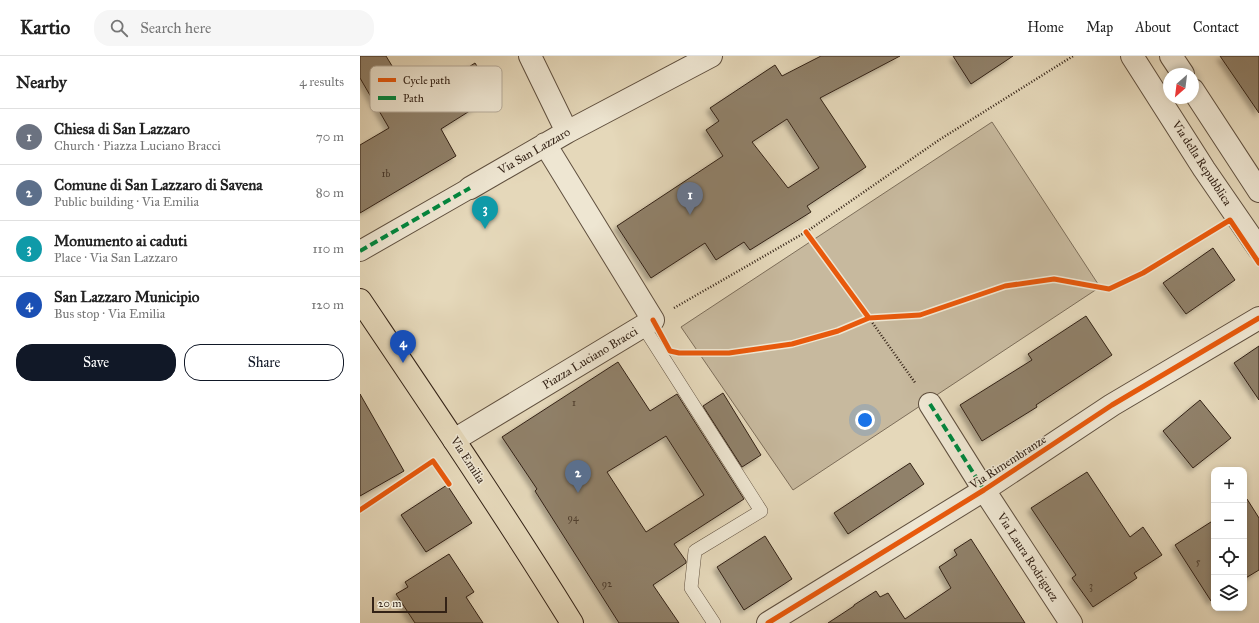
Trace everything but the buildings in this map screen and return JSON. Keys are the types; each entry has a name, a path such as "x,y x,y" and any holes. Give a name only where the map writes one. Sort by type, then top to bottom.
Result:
{"main road":[{"name":"Via Emilia","path":"360,300 524,546 572,623"}],"street":[{"path":"530,56 567,132"},
{"name":"Via San Lazzaro","path":"360,251 545,144 711,56"},
{"name":"Via della Repubblica","path":"1132,56 1259,250"},
{"path":"1171,56 1179,68"},
{"path":"1199,99 1259,192"},
{"path":"545,144 648,323"},
{"name":"Via Rimembranze","path":"768,623 984,490 1112,405 1259,318"},
{"name":"Piazza Luciano Bracci","path":"454,440 648,323"},
{"name":"Via Laura Rodriguez","path":"930,404 1071,623"}],"lane":[{"path":"648,323 762,511 695,551 690,588 714,623"}],"path":[{"path":"648,323 806,232 939,140 1073,56"},
{"path":"806,232 810,238"},
{"path":"864,312 930,404"},
{"path":"863,321 869,318 876,318"}],"shaded area":[{"path":"992,122 1100,287 793,490 681,327"}],"marked path":[{"path":"360,251 470,188"},
{"path":"930,404 984,490"}],"cycle path":[{"path":"806,232 869,318 920,315 1005,286 1054,279 1109,289 1143,273 1230,220 1259,263"},
{"path":"653,320 670,351 679,353 729,353 792,344 838,331 869,318"},
{"path":"768,623 984,490 1112,405 1259,318"},
{"path":"360,510 433,461 449,484"}],"place":[{"name":"Chiesa di San Lazzaro","path":"690,215"},
{"name":"Monumento ai caduti","path":"485,229"},
{"name":"San Lazzaro Municipio","path":"403,363"},
{"name":"Comune di San Lazzaro di Savena","path":"578,493"}]}
